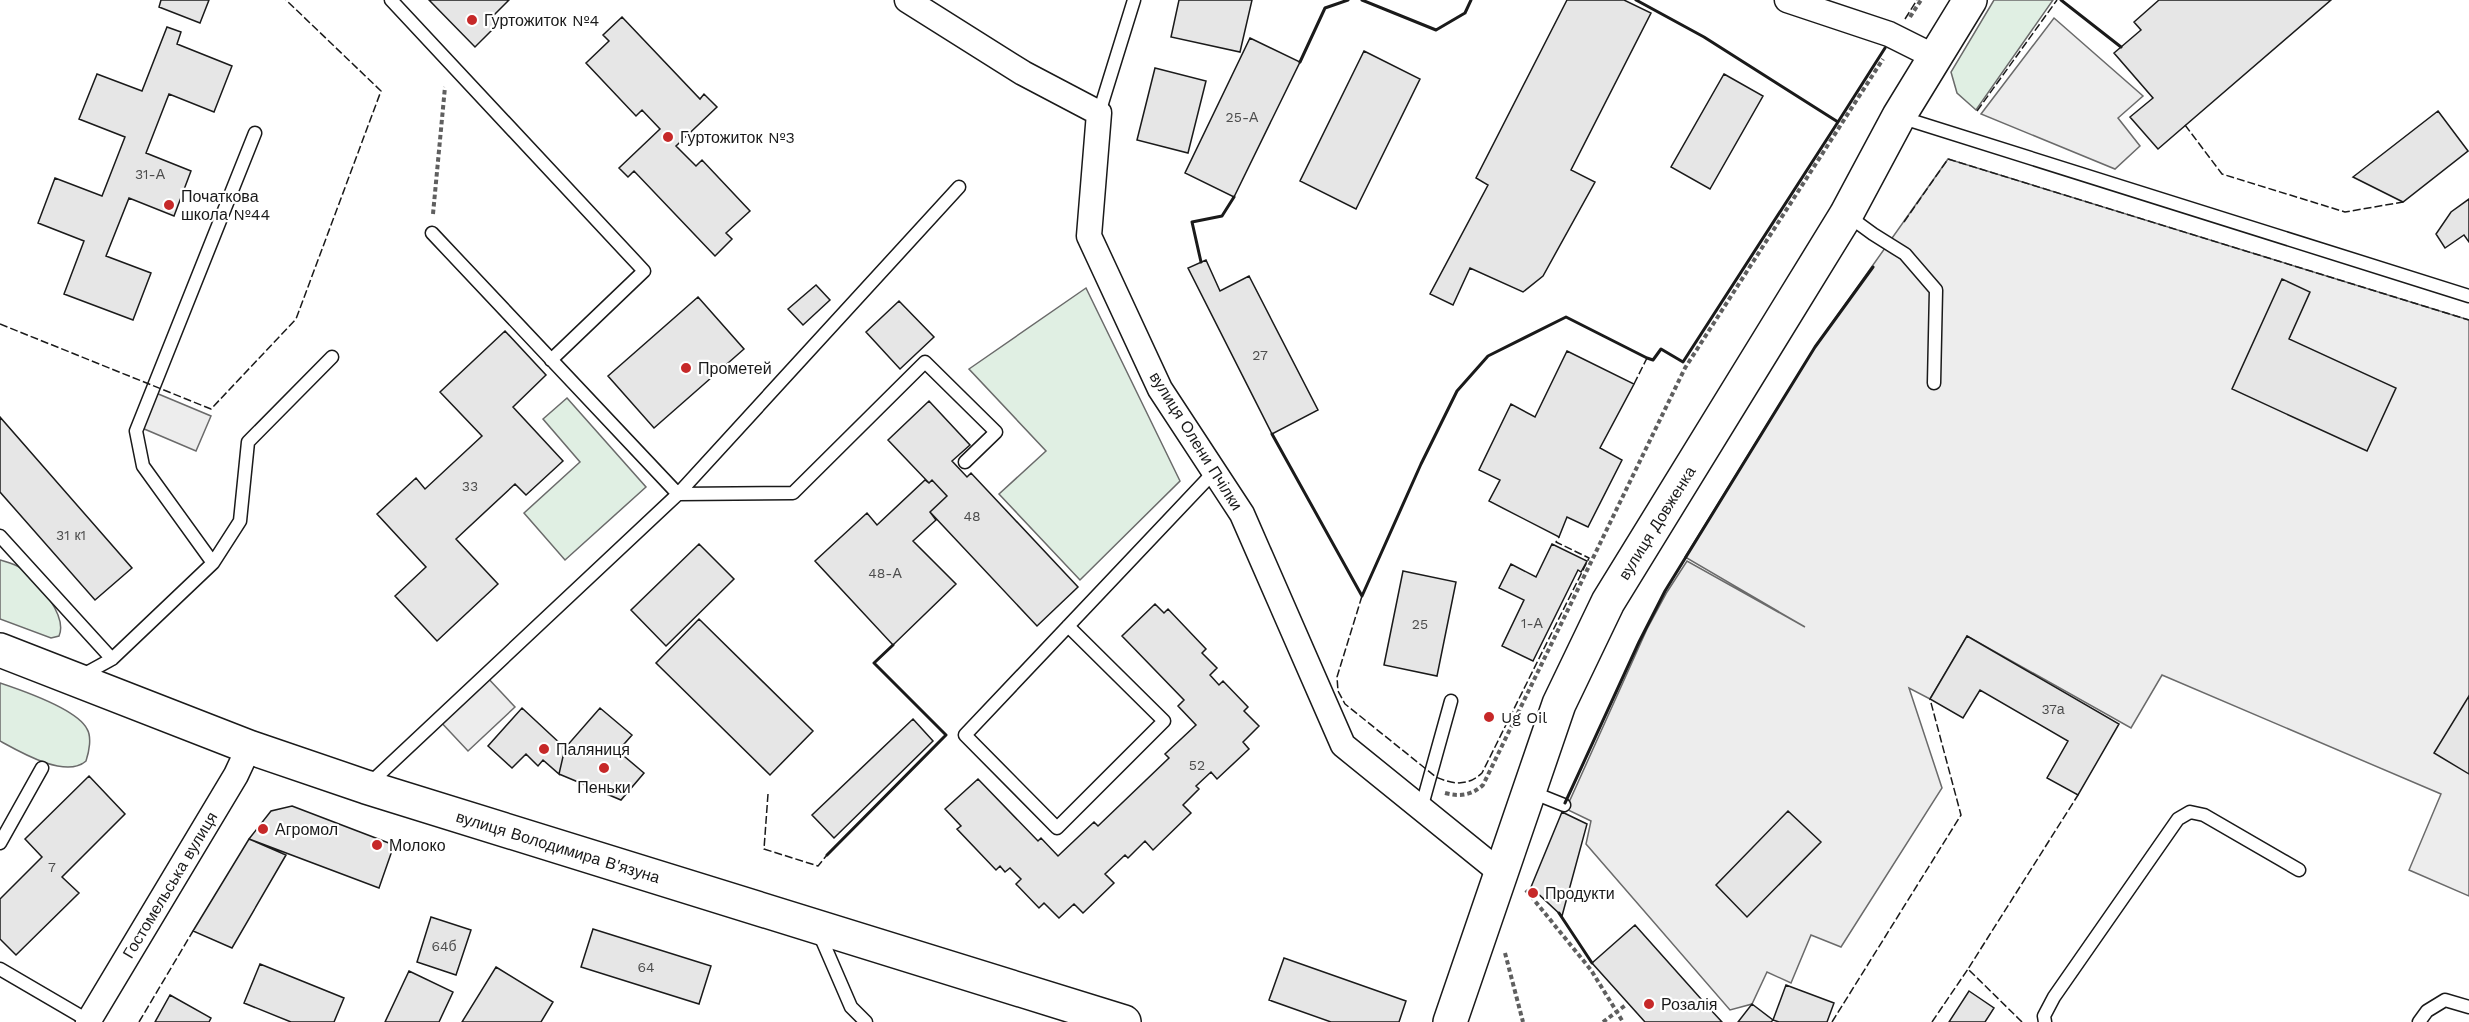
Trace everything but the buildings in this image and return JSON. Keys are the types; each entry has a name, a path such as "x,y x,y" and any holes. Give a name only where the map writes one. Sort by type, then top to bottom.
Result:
{"main road":[{"name":"вулиця Довженка","path":"1450,1022 1559,704 1608,602 1846,215 1899,116 1970,0"},
{"name":"вулиця Володимира В'язуна","path":"0,650 249,747 366,787 817,927 1077,1014 1124,1022"}],"street":[{"path":"906,0 1023,73 1099,113"},
{"path":"1787,0 1897,38 1935,57"},
{"name":"вулиця Олени Пчілки","path":"1099,113 1089,236 1160,389 1242,514 1343,745 1421,808 1503,868"},
{"name":"Гостомельська вулиця","path":"88,1022 236,775 249,747"}],"lane":[{"path":"391,0 644,271 551,360"},
{"path":"1099,113 1134,0"},
{"path":"1899,116 2469,296"},
{"path":"213,563 143,466 136,431 255,133"},
{"path":"366,787 678,494 959,187"},
{"path":"1846,215 1905,254 1936,291 1934,383"},
{"path":"432,233 678,494 793,493 925,362 996,432 965,462"},
{"path":"75,680 112,659 213,563 240,521 248,442 332,357"},
{"path":"1068,626 1164,721 1057,828 965,735 1068,626 1214,472"},
{"path":"0,536 112,659"},
{"path":"1421,808 1450,701"},
{"path":"0,843 42,768"},
{"path":"1529,791 1564,805"},
{"path":"2045,1022 2044,1016 2054,997 2178,819 2190,812 2204,815 2299,870"},
{"path":"817,927 851,1007 866,1022"},
{"path":"0,969 88,1022"},
{"path":"2419,1022 2427,1011 2445,1000 2469,1007"}],"path":[{"path":"1429,782 1440,791 1455,795 1470,793 1483,784 1685,368 1921,0"},
{"path":"432,233 447,60"},
{"path":"1503,868 1591,970 1623,1022"},
{"path":"1503,946 1523,1022"},
{"path":"1604,1022 1615,1011 1627,1004"}],"green space":[{"path":"1994,0 2053,0 1976,110 1957,93 1951,72"},
{"path":"1086,288 1180,481 1080,580 999,494 1046,451 969,369"},
{"path":"567,398 646,487 565,560 524,513 580,462 543,419"},
{"path":"0,560 20,567 50,599 59,619 61,628 59,636 51,638 0,619"},
{"path":"0,683 48,701 72,714 81,722 89,736 86,761 77,766 55,765 31,757 0,741"}],"shaded area":[{"path":"2054,18 2143,96 2118,118 2140,146 2115,169 1981,114"},
{"path":"1948,159 2469,320 2469,896 2409,870 2441,794 2162,675 2131,728 1967,636 1930,699 1909,688 1942,788 1841,947 1811,935 1791,983 1767,972 1752,1004 1730,1010 1586,844 1591,821 1566,809 1647,629 1687,561 1805,627 1685,557 1815,347"},
{"path":"156,393 211,416 196,451 142,428"},
{"path":"485,675 515,707 468,751 438,719"}],"fence":[{"path":"0,324 211,409 296,319 381,91 286,0"},
{"path":"1905,19 1917,0"},
{"path":"1977,111 2057,0"},
{"path":"2185,125 2222,174 2345,212 2403,202"},
{"path":"1904,222 1948,159 2469,320"},
{"path":"1634,384 1647,358"},
{"path":"1362,596 1337,677 1338,691 1345,704 1436,777 1454,783 1471,781 1482,773 1589,558 1556,542 1559,537"},
{"path":"1832,1022 1961,815 1930,699"},
{"path":"768,794 764,849 818,866 827,855"},
{"path":"2022,1022 1968,969 2078,795"},
{"path":"139,1022 193,931"},
{"path":"1932,1022 1968,969"}],"wall":[{"path":"1300,62 1325,8 1348,0"},
{"path":"1362,0 1436,30 1465,13 1471,0"},
{"path":"1272,434 1362,596 1421,464 1457,391 1488,356 1566,317 1647,358 1653,360 1661,349 1683,362 1838,122 1704,37 1636,0"},
{"path":"2061,0 2121,47"},
{"path":"1838,122 1885,48"},
{"path":"1201,262 1192,222 1222,216 1234,197"},
{"path":"1565,803 1665,591 1815,347 1873,267"},
{"path":"827,855 946,735 874,663 893,645"},
{"path":"1559,913 1592,963"}],"place":[{"name":"Гуртожиток №4","path":"472,20"},
{"name":"Гуртожиток №3","path":"668,137"},
{"name":"Початкова школа №44","path":"169,205"},
{"name":"Прометей","path":"686,368"},
{"name":"Ug Oil","path":"1489,717"},
{"name":"Паляниця","path":"544,749"},
{"name":"Пеньки","path":"604,768"},
{"name":"Агромол","path":"263,829"},
{"name":"Молоко","path":"377,845"},
{"name":"Продукти","path":"1533,893"},
{"name":"Розалія","path":"1649,1004"}]}
